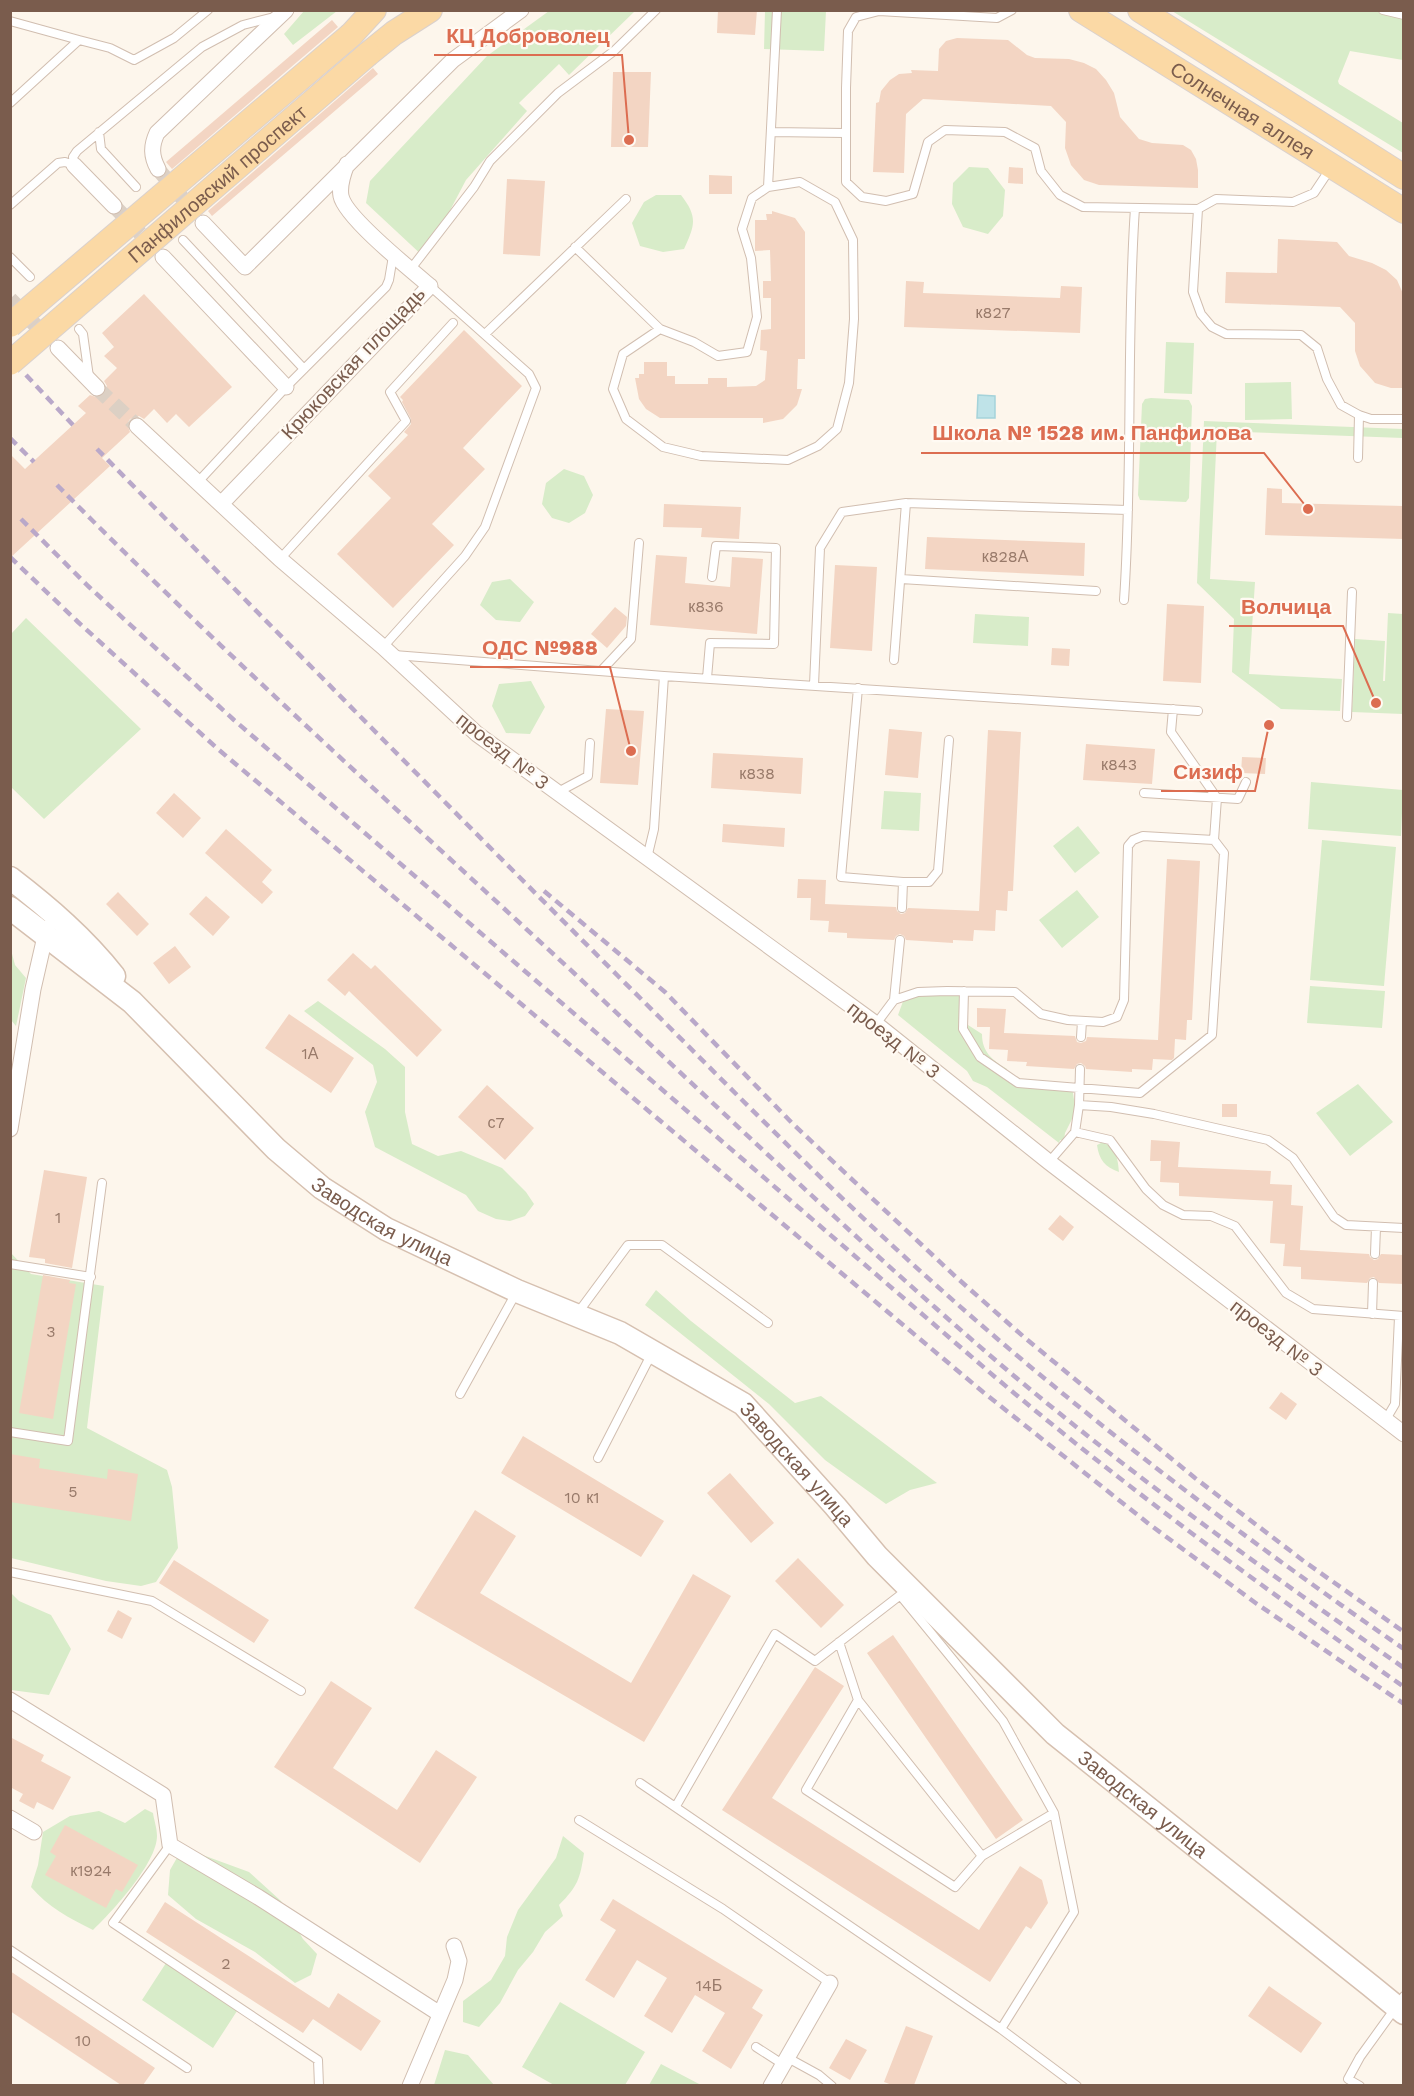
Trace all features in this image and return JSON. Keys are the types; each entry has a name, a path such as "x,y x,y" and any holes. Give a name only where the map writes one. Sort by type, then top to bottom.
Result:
{"main road":[{"name":"Панфиловский проспект","path":"10,325 351,35 374,10"},
{"name":"Панфиловский проспект","path":"10,363 368,54 394,33 430,10"},
{"name":"Солнечная аллея","path":"1082,10 1404,211"},
{"name":"Солнечная аллея","path":"1140,10 1404,177"},
{"name":"Заводская улица","path":"10,878 51,909 79,936 112,974 132,1002"},
{"name":"Заводская улица","path":"10,908 132,1002 276,1149 322,1188 386,1229 517,1290 620,1333 743,1404 831,1501 905,1592 1055,1734 1362,1978 1401,2006"}],"street":[{"path":"204,223 245,267 453,60 521,10"},
{"path":"158,169 152,152 157,133 282,13"},
{"name":"Крюковская площадь","path":"221,504 430,286 393,255 345,207 341,196 341,180 347,164"},
{"path":"74,165 114,206"},
{"name":"Крюковская площадь","path":"163,257 286,387"},
{"path":"58,348 93,384"},
{"name":"проезд № 3","path":"137,426 280,559 388,651 477,734 876,1024 1049,1162 1404,1434"},
{"path":"10,1129 15,1073 51,909"},
{"path":"10,1700 163,1795 170,1845 267,1903 440,2014"},
{"path":"10,1818 34,1832"},
{"path":"410,2085 455,1980 459,1961 454,1946"},
{"path":"771,2085 830,1983"}],"lane":[{"path":"10,21 110,48 134,60 174,38 208,10"},
{"path":"410,270 498,153 558,93 614,51 656,10"},
{"path":"768,187 777,10"},
{"path":"1012,10 997,18 879,11 856,17 848,31 846,182 862,197 886,201 913,194 928,142 945,130 1005,132 1035,148 1041,171 1060,195 1083,207 1198,209 1216,199 1293,202 1314,193 1332,166"},
{"path":"1383,10 1404,15"},
{"path":"10,205 58,163 65,162 74,165 73,157 77,151 202,47 243,25 282,13"},
{"path":"10,103 79,40"},
{"path":"99,132 101,149 136,188"},
{"path":"771,132 845,133"},
{"path":"575,248 660,330 694,342 718,356 747,352 758,317 751,258 742,229 752,198 768,187 800,182 835,202 853,240 854,319 849,383 837,429 818,446 788,460 700,456 663,447 626,419 613,389 623,354 660,330"},
{"path":"485,334 626,199"},
{"path":"1124,600 1128,510 1131,268 1135,208"},
{"path":"1198,209 1193,292 1201,314 1212,327 1226,334 1301,335 1317,348 1327,379 1341,405 1371,419 1404,419"},
{"path":"183,240 304,369"},
{"path":"197,483 286,387 386,287 393,255"},
{"path":"10,257 30,277"},
{"path":"388,651 465,556 485,526 536,388 529,374 430,286"},
{"path":"280,559 406,421 390,392 453,323"},
{"path":"79,330 83,334 93,384"},
{"path":"1358,458 1359,415"},
{"path":"814,685 819,548 842,512 906,503 1128,510"},
{"path":"894,660 906,503"},
{"path":"601,671 631,639 639,543"},
{"path":"707,678 710,643 774,644 776,548 716,546 712,577"},
{"path":"901,579 1096,591"},
{"path":"1347,717 1352,592"},
{"path":"388,651 664,676 1198,711"},
{"path":"647,858 654,829 664,676"},
{"path":"858,688 841,877 928,882 938,871 949,740"},
{"path":"964,992 963,1029 980,1057 1018,1083 1140,1093 1212,1035 1224,853 1214,840 1217,798 1171,732 1173,710"},
{"path":"556,793 588,776 590,743"},
{"path":"1144,794 1238,799 1246,782"},
{"path":"894,1000 918,992 1015,992 1041,1014 1068,1020 1103,1022 1117,1017 1124,1000 1128,846 1133,840 1143,836 1214,840"},
{"path":"902,908 903,882"},
{"path":"876,1024 894,1000 900,940"},
{"path":"1081,1037 1082,1021"},
{"path":"1049,1162 1075,1132 1079,1105 1080,1069"},
{"path":"1079,1105 1111,1107 1154,1114 1268,1140 1293,1158 1334,1217 1346,1225 1404,1228"},
{"path":"1075,1132 1110,1140 1146,1189 1163,1205 1183,1215 1211,1216 1235,1226 1286,1293 1313,1309 1402,1316 1395,1404 1385,1421"},
{"path":"10,1432 68,1441 102,1183"},
{"path":"1375,1254 1376,1227"},
{"path":"577,1314 628,1245 662,1245 768,1323"},
{"path":"10,1264 91,1277"},
{"path":"1372,1314 1374,1283"},
{"path":"460,1394 517,1290"},
{"path":"598,1458 654,1351"},
{"path":"10,1572 152,1601 301,1691"},
{"path":"676,1806 776,1634 815,1661 905,1592 1004,1721 1054,1813 1074,1912 1001,2029"},
{"path":"839,1642 858,1700 982,1856"},
{"path":"858,1700 806,1790 955,1887 982,1856 1054,1813"},
{"path":"640,1783 1001,2029 1077,2085"},
{"path":"579,1820 723,1909 830,1983"},
{"path":"170,1845 113,1923 318,2060 319,2085"},
{"path":"10,1950 187,2068"},
{"path":"1360,2085 1348,2079 1359,2056 1401,2006"},
{"path":"756,2047 819,2075 832,2085"}],"green space":[{"path":"304,11 337,11 293,45 284,34"},
{"path":"549,11 635,11 569,75 559,64 519,103 527,111 466,180 425,258 366,203 370,181 487,56"},
{"path":"765,11 826,11 824,51 764,49"},
{"path":"1172,11 1403,11 1403,60 1350,51 1338,81 1339,84 1403,123 1403,153"},
{"path":"969,167 988,168 1005,190 1003,216 988,234 963,227 952,204 953,183"},
{"path":"656,195 681,195 690,209 693,221 691,234 684,249 663,252 640,246 632,223 644,202"},
{"path":"1166,342 1194,343 1192,394 1164,393"},
{"path":"1291,382 1292,419 1245,420 1245,383"},
{"path":"1145,399 1189,400 1192,406 1189,498 1186,502 1140,500 1138,495 1142,404"},
{"path":"1204,421 1403,429 1403,438 1217,431 1210,579 1255,582 1249,674 1342,679 1340,711 1281,709 1232,672 1234,619 1197,583"},
{"path":"564,469 584,476 593,495 585,513 569,523 552,518 542,504 546,483"},
{"path":"510,579 534,602 520,622 496,620 480,605 492,582"},
{"path":"1388,613 1403,614 1403,714 1352,712 1355,639 1385,641 1383,681 1385,681"},
{"path":"975,614 1029,617 1028,646 973,643"},
{"path":"26,618 141,729 44,819 11,787 11,634"},
{"path":"531,681 545,707 530,734 506,733 492,706 499,684"},
{"path":"1311,782 1403,790 1401,836 1308,829"},
{"path":"884,791 921,793 919,831 881,829"},
{"path":"1078,826 1100,853 1075,873 1053,846"},
{"path":"1322,840 1396,847 1384,986 1310,980"},
{"path":"1077,890 1099,917 1062,948 1039,920"},
{"path":"11,950 15,965 26,978 16,1026 11,1020"},
{"path":"1310,986 1385,991 1382,1028 1307,1023"},
{"path":"964,991 963,1014 968,1018 968,1025 982,1034 986,1051 992,1059 1007,1069 1008,1076 1018,1083 1072,1087 1077,1119 1072,1119 1064,1140 1060,1140 1059,1143 987,1087 973,1081 967,1071 898,1015 905,996"},
{"path":"318,1001 385,1049 405,1067 405,1112 412,1144 438,1156 461,1151 502,1168 526,1192 534,1204 525,1216 510,1221 496,1219 478,1211 466,1195 375,1147 365,1112 377,1082 373,1065 304,1011"},
{"path":"1358,1084 1393,1122 1350,1156 1316,1113"},
{"path":"1103,1142 1114,1150 1119,1172 1110,1168 1101,1159 1097,1145"},
{"path":"10,1252 31,1274 104,1286 87,1428 167,1470 172,1487 178,1548 156,1582 141,1586 106,1581 11,1558"},
{"path":"656,1290 691,1321 795,1403 821,1396 937,1483 910,1490 886,1504 825,1460 769,1404 645,1305"},
{"path":"11,1593 19,1601 51,1615 71,1649 49,1695 11,1690"},
{"path":"145,1809 153,1813 157,1833 150,1860 122,1899 93,1930 52,1906 31,1887 38,1865 43,1832 70,1816 99,1811 125,1823"},
{"path":"563,1836 584,1853 577,1882 559,1905 563,1916 545,1932 533,1952 518,1970 500,2003 479,2027 463,2022 463,2001 491,1980 505,1956 507,1937 518,1910 556,1858"},
{"path":"200,1854 249,1872 281,1901 303,1939 317,1954 311,1975 295,1983 255,1952 196,1919 168,1895 170,1870 178,1856"},
{"path":"166,1963 237,2011 213,2048 142,2000"},
{"path":"560,2002 645,2052 625,2085 554,2085 522,2067"},
{"path":"445,2050 468,2055 494,2085 434,2085"},
{"path":"661,2064 701,2085 649,2085"}],"water":[{"path":"978,395 995,396 995,418 977,418"}],"building":[{"path":"718,10 757,10 755,35 717,33"},
{"path":"332,20 338,27 172,169 166,162"},
{"path":"957,38 1008,40 1027,55 1035,58 1069,59 1096,69 1114,93 1120,117 1139,139 1152,143 1183,145 1191,150 1196,159 1198,188 1099,185 1084,180 1071,165 1065,148 1066,122 1051,106 923,99 906,114 904,173 873,172 876,103 879,102 881,91 890,80 899,74 912,73 911,70 938,71 939,49 946,41"},
{"path":"373,68 378,74 212,216 208,211"},
{"path":"613,72 651,72 648,147 611,147"},
{"path":"1009,167 1023,168 1023,184 1008,183"},
{"path":"709,175 732,176 732,194 709,194"},
{"path":"507,179 545,181 540,256 503,254"},
{"path":"772,211 795,218 805,232 805,359 798,359 797,389 802,389 797,405 783,419 763,423 763,418 660,418 646,409 639,399 635,378 639,378 639,374 644,374 644,362 667,362 667,376 675,376 675,384 708,384 708,378 727,378 727,387 756,386 765,380 767,351 760,350 761,330 771,329 771,298 763,298 763,281 771,281 770,250 755,251 755,220 767,220 766,214 772,214"},
{"path":"1278,239 1337,242 1349,256 1386,270 1397,280 1404,296 1404,388 1391,388 1375,383 1360,366 1355,351 1355,323 1340,307 1225,303 1226,272 1277,273"},
{"path":"906,281 924,282 923,293 1060,298 1061,286 1082,287 1080,333 904,327"},
{"path":"144,294 232,387 189,427 176,414 167,423 154,409 144,419 139,416 130,419 127,424 130,432 102,458 110,466 10,558 10,454 25,469 86,413 78,406 90,395 99,398 104,395 107,386 104,381 117,368 104,356 114,347 102,333"},
{"path":"464,330 522,386 463,448 485,469 432,524 454,545 393,608 337,554 391,498 368,476 408,435 404,432 411,424 411,419 400,397"},
{"path":"1267,488 1282,489 1282,503 1404,506 1404,539 1265,535"},
{"path":"664,504 741,507 739,539 701,537 702,528 663,527"},
{"path":"927,537 1085,543 1084,576 925,569"},
{"path":"656,555 687,557 685,583 730,587 732,557 763,559 757,634 650,625"},
{"path":"835,565 877,567 872,651 830,648"},
{"path":"1167,604 1204,606 1201,683 1163,681"},
{"path":"615,607 627,617 626,626 607,648 591,634"},
{"path":"1052,648 1070,649 1069,666 1051,665"},
{"path":"606,709 644,711 638,785 600,783"},
{"path":"889,729 922,732 918,778 885,775"},
{"path":"988,730 1021,732 1013,891 1008,891 1007,911 996,910 995,931 974,930 973,941 953,940 953,943 906,940 900,934 894,940 847,938 847,933 828,932 829,921 810,920 811,898 797,898 798,879 826,880 825,904 896,907 901,914 905,913 908,908 979,911"},
{"path":"1086,744 1155,749 1152,784 1083,780"},
{"path":"713,753 803,758 801,794 711,788"},
{"path":"1242,757 1266,758 1265,774 1241,773"},
{"path":"174,793 201,818 183,838 156,813"},
{"path":"723,824 785,828 784,847 722,842"},
{"path":"226,829 272,870 262,882 273,892 262,904 205,853"},
{"path":"1167,859 1200,861 1192,1020 1187,1020 1186,1040 1175,1039 1174,1058 1172,1060 1153,1059 1152,1070 1132,1069 1132,1072 1086,1069 1081,1063 1077,1064 1074,1069 1026,1066 1027,1062 1007,1061 1008,1050 989,1049 990,1027 977,1027 977,1008 1006,1009 1004,1033 1075,1036 1077,1042 1081,1043 1086,1041 1087,1037 1158,1040"},
{"path":"118,892 149,924 137,936 106,904"},
{"path":"206,896 230,917 213,936 189,914"},
{"path":"175,946 191,967 169,984 153,963"},
{"path":"353,953 371,969 375,965 442,1030 417,1057 349,991 345,996 327,980"},
{"path":"289,1014 354,1058 331,1093 265,1048"},
{"path":"487,1085 534,1128 505,1160 458,1117"},
{"path":"1222,1104 1237,1104 1237,1117 1222,1117"},
{"path":"1151,1140 1180,1142 1178,1167 1271,1171 1270,1184 1292,1185 1291,1205 1303,1206 1300,1250 1369,1254 1374,1260 1378,1259 1381,1254 1404,1255 1404,1284 1379,1283 1374,1277 1370,1278 1367,1283 1301,1279 1301,1267 1283,1266 1285,1244 1270,1243 1273,1201 1179,1196 1179,1183 1160,1182 1161,1161 1150,1161"},
{"path":"44,1170 87,1177 72,1268 45,1263 45,1259 29,1257"},
{"path":"1060,1215 1074,1227 1063,1241 1048,1229"},
{"path":"43,1275 70,1280 69,1283 76,1284 53,1419 19,1413"},
{"path":"1281,1392 1297,1404 1286,1420 1269,1408"},
{"path":"523,1436 664,1521 641,1557 501,1473"},
{"path":"10,1454 40,1459 39,1468 107,1479 108,1469 138,1474 131,1521 10,1502"},
{"path":"730,1473 774,1523 751,1543 707,1493"},
{"path":"475,1510 516,1536 480,1593 631,1683 693,1574 731,1596 644,1742 414,1608"},
{"path":"798,1558 844,1605 821,1628 775,1581"},
{"path":"174,1560 269,1620 254,1643 159,1583"},
{"path":"118,1610 132,1618 122,1639 107,1631"},
{"path":"893,1635 1023,1820 996,1839 867,1653"},
{"path":"815,1667 844,1686 772,1798 979,1930 1020,1866 1042,1880 1048,1903 1031,1929 1026,1926 990,1982 722,1810"},
{"path":"331,1681 372,1708 333,1768 397,1810 436,1750 477,1777 420,1863 274,1767"},
{"path":"10,1737 44,1755 41,1761 71,1777 53,1810 37,1802 34,1809 19,1801 23,1794 10,1787"},
{"path":"65,1825 138,1865 122,1892 116,1889 106,1908 45,1875 56,1856 50,1852"},
{"path":"613,1899 763,1990 752,2008 763,2015 731,2069 702,2051 725,2013 695,1995 672,2033 644,2016 667,1978 637,1960 614,1998 585,1980 616,1930 600,1920"},
{"path":"165,1902 329,2008 338,1993 381,2021 361,2051 313,2019 303,2033 146,1932"},
{"path":"10,1971 155,2068 143,2085 121,2085 10,2011"},
{"path":"1269,1986 1322,2023 1301,2053 1248,2016"},
{"path":"906,2026 933,2036 914,2085 892,2085 884,2082"},
{"path":"846,2039 867,2050 850,2080 829,2068"}],"tunnel":[{"path":"158,169 203,223"},
{"path":"114,206 163,257"},
{"path":"10,299 49,339"},
{"path":"97,388 137,426"}],"railway":[{"path":"26,375 73,425"},
{"path":"10,438 34,462"},
{"path":"97,449 618,976 776,1134 897,1250 994,1336 1107,1430 1224,1520 1404,1649"},
{"path":"57,485 313,732 946,1317 1048,1404 1148,1483 1404,1668"},
{"path":"21,519 88,586 234,720 995,1377 1094,1458 1196,1536 1404,1687"},
{"path":"10,557 219,750 983,1392 1149,1524 1257,1604 1404,1704"},
{"path":"544,891 665,992 793,1124 956,1277 1025,1338 1195,1478 1305,1562 1404,1632"}],"place":[{"name":"КЦ Доброволец","path":"629,140"},
{"name":"Школа № 1528 им. Панфилова","path":"1308,509"},
{"name":"Волчица","path":"1376,703"},
{"name":"Сизиф","path":"1269,725"},
{"name":"ОДС №988","path":"631,751"}]}
